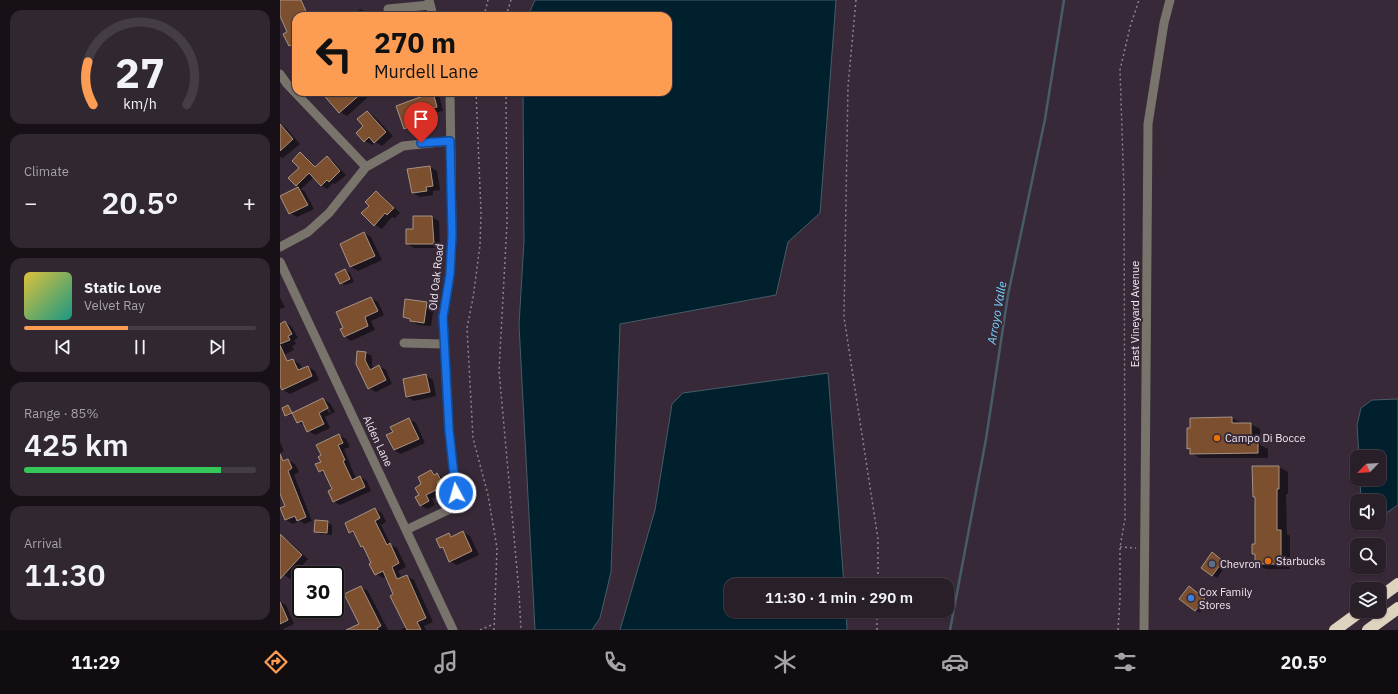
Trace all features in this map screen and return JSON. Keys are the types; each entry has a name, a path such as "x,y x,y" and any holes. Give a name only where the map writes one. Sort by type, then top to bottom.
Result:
{"highway":[{"path":"1386,593 1398,584"},
{"path":"1368,630 1398,608"},
{"path":"1335,630 1350,619"},
{"path":"1344,630 1350,619"}],"street":[{"name":"East Vineyard Avenue","path":"1144,630 1148,124 1164,23 1170,0"},
{"path":"388,8 430,2 432,12"},
{"path":"280,74 292,89"},
{"path":"298,96 366,167"},
{"name":"Old Oak Road","path":"406,530 448,510 456,502 449,430 443,317 450,274 452,235 450,96"},
{"path":"280,247 308,232 330,213 366,167 403,146 450,141"},
{"name":"Alden Lane","path":"280,262 453,630"},
{"path":"404,343 444,344"}],"path":[{"path":"485,12 488,0"},
{"path":"508,12 512,0"},
{"path":"856,0 848,86 844,318 878,539 878,578"},
{"path":"1118,630 1120,599 1120,548 1125,519 1124,192 1120,70 1130,27 1139,0"},
{"path":"476,96 481,212 480,245 473,298 466,328 473,438 488,495 498,548 494,630"},
{"path":"506,96 507,222 499,371 519,592 521,630"},
{"path":"1120,548 1145,549"},
{"path":"877,618 877,630"},
{"path":"480,630 494,624"}],"water":[{"path":"535,0 836,0 820,213 788,242 776,295 620,324 611,572 600,618 592,630 535,630 519,325 524,241 523,96 672,96 672,12 530,12"},
{"path":"828,373 843,578 724,578 724,618 846,618 847,630 620,630 655,510 672,404 683,393"},
{"path":"1398,399 1398,505 1386,513 1386,494 1361,494 1360,486 1386,486 1386,450 1359,450 1357,425 1361,408 1372,400"}],"building":[{"path":"280,0 301,0 306,12 292,12 292,45 289,46 283,34 287,32 280,16"},
{"path":"324,96 358,96 339,113"},
{"path":"423,96 434,96 437,107 424,111 429,124 420,127 418,123 404,129 396,106"},
{"path":"367,111 386,132 374,143 369,137 364,142 356,133 363,126 357,119"},
{"path":"280,124 293,139 280,151"},
{"path":"300,152 315,167 327,156 340,171 329,182 327,180 321,186 309,173 296,186 288,178 299,168 292,161"},
{"path":"430,166 433,186 426,187 427,191 412,193 407,169"},
{"path":"298,187 308,205 289,214 280,196"},
{"path":"376,191 394,208 387,215 385,213 374,226 361,213 369,206 365,202"},
{"path":"413,216 432,216 434,244 406,244 406,229 413,229"},
{"path":"364,232 375,256 350,267 340,244"},
{"path":"345,269 350,279 340,284 335,274"},
{"path":"371,297 378,311 365,317 368,326 344,337 340,329 343,328 336,312"},
{"path":"405,299 427,302 424,323 410,321 410,319 403,317"},
{"path":"285,321 292,334 288,336 290,340 280,344 280,324"},
{"path":"280,345 287,361 293,359 298,370 308,366 312,376 282,390 280,386"},
{"path":"357,351 366,352 365,360 370,370 379,365 386,380 368,389 356,364"},
{"path":"426,374 430,392 406,397 403,379"},
{"path":"323,398 328,408 319,413 324,424 307,432 302,421 297,423 292,413"},
{"path":"288,405 292,413 285,416 282,408"},
{"path":"1232,417 1232,423 1251,423 1251,442 1258,442 1258,453 1190,454 1190,448 1187,449 1187,428 1190,428 1190,418"},
{"path":"409,418 419,439 394,450 386,435 393,432 390,427"},
{"path":"339,434 343,443 338,445 345,460 343,461 352,480 360,476 365,487 333,502 328,491 332,489 323,470 319,472 315,464 321,462 318,457 321,455 316,445"},
{"path":"280,454 283,461 288,459 292,468 288,471 306,517 297,521 295,516 285,520 280,508 285,506 280,494"},
{"path":"1252,466 1279,466 1279,489 1277,489 1277,530 1281,530 1281,564 1255,564 1255,554 1252,554 1252,544 1255,544 1255,497 1253,497"},
{"path":"431,470 434,475 437,473 441,480 437,482 440,488 426,495 429,501 420,506 415,497 419,495 415,488 421,484 418,477"},
{"path":"375,508 380,518 375,521 387,545 390,543 399,563 392,567 397,579 407,575 426,618 417,622 421,630 407,630 390,596 393,594 383,571 375,575 369,564 371,563 363,546 361,547 353,531 349,533 345,523"},
{"path":"315,520 328,521 327,533 314,532"},
{"path":"463,531 472,551 449,562 443,547 440,548 436,539 449,533 451,537"},
{"path":"280,534 302,555 280,579"},
{"path":"1212,552 1223,561 1212,576 1201,568"},
{"path":"361,586 381,626 377,628 378,630 346,630 359,624 344,594"},
{"path":"1189,586 1205,599 1195,611 1179,599"},
{"path":"280,602 288,620 280,624"}],"waterway":[{"name":"Arroyo Valle","path":"950,630 986,439 1008,295 1045,119 1064,0"}],"place":[{"name":"Campo Di Bocce","path":"1217,438"},
{"name":"Starbucks","path":"1268,561"},
{"name":"Chevron","path":"1212,564"},
{"name":"Cox Family Stores","path":"1191,598"}],"route":[{"path":"421,143 450,141 452,235 450,274 443,317 449,430 456,493"}]}
